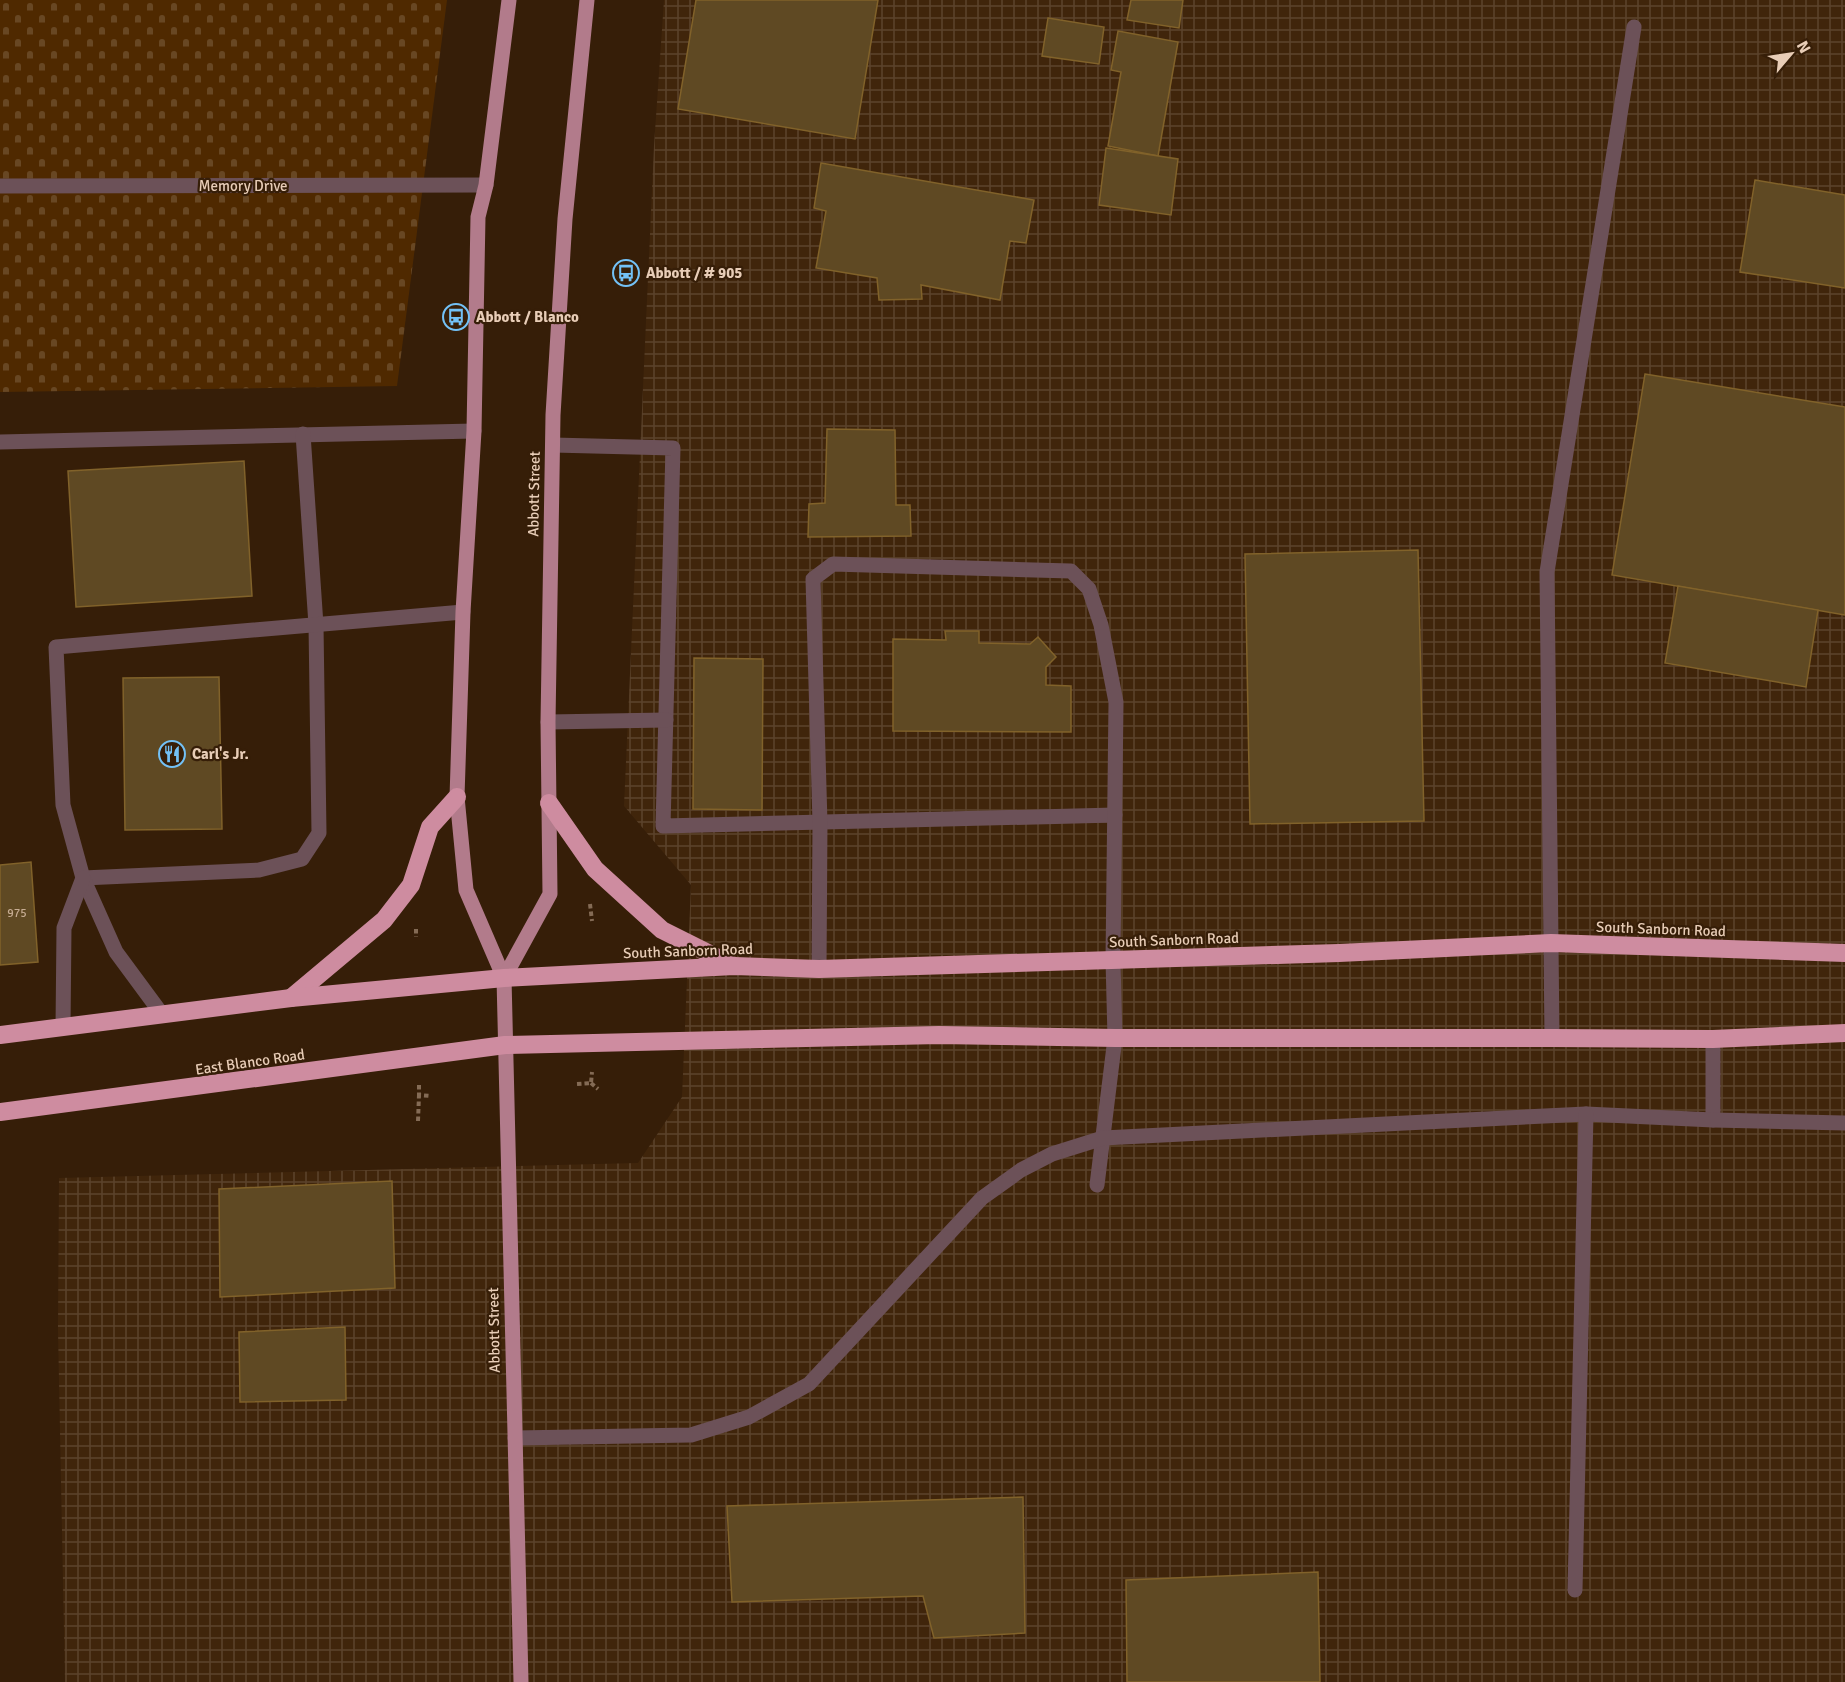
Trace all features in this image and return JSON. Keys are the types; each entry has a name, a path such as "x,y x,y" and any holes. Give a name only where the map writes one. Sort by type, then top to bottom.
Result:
{"highway":[{"path":"291,998 384,920 411,885 430,827 457,797"},
{"path":"549,803 595,869 662,930 734,966"},
{"name":"South Sanborn Road","path":"504,978 734,966 819,969 1327,953 1551,943 1845,953"},
{"path":"0,1035 291,998 504,978"},
{"path":"505,1045 939,1035 1115,1038 1713,1039 1845,1033"},
{"name":"East Blanco Road","path":"0,1113 505,1045"}],"main road":[{"name":"Abbott Street","path":"509,0 486,185 478,217 474,431 463,612 457,797 466,890 504,978 521,1682"},
{"name":"Abbott Street","path":"504,978 550,894 548,722 553,445 565,219 587,0"}],"street":[{"path":"1552,1038 1547,573 1634,27"},
{"name":"Memory Drive","path":"0,186 486,185"},
{"path":"0,442 474,431"},
{"path":"83,878 259,870 302,859 319,833 316,625 303,434"},
{"path":"553,445 673,448 663,826 1115,815"},
{"path":"819,969 820,823 813,579 833,564 1071,571 1089,589 1101,625 1116,702 1113,960 1115,1038 1097,1185"},
{"path":"162,1013 116,952 83,878 63,805 56,647 463,612"},
{"path":"548,722 666,720"},
{"path":"63,1028 64,928 83,878"},
{"path":"1713,1039 1713,1120"},
{"path":"1575,1590 1586,1114"},
{"path":"515,1437 691,1436 749,1417 809,1384 982,1198 1021,1170 1052,1154 1103,1138 1586,1114 1840,1123 1845,1134"}],"path":[{"path":"589,900 592,921"},
{"path":"591,1083 592,1072"},
{"path":"418,1121 419,1081"},
{"path":"577,1084 591,1083 598,1089"},
{"path":"419,1095 431,1096"}],"shaded area":[{"path":"664,0 1845,0 1845,1682 65,1682 58,1330 59,1178 638,1163 682,1097 691,885 624,806 654,146"}],"green space":[{"path":"0,0 447,0 397,386 0,392"}],"building":[{"path":"696,0 878,0 855,139 678,109"},
{"path":"1131,0 1183,0 1179,28 1127,20"},
{"path":"1048,18 1104,27 1099,64 1042,56"},
{"path":"1118,31 1178,42 1158,156 1108,146 1121,72 1111,70"},
{"path":"1106,148 1178,159 1171,215 1099,205"},
{"path":"821,163 1034,200 1026,243 1010,241 1000,300 921,285 922,299 879,300 877,278 816,268 826,211 814,208"},
{"path":"1755,180 1845,195 1845,288 1740,272"},
{"path":"1645,374 1845,407 1845,615 1612,575"},
{"path":"827,429 895,430 896,505 910,505 911,536 808,537 809,504 825,503"},
{"path":"244,461 252,596 76,607 68,471"},
{"path":"1418,550 1424,821 1250,824 1245,554"},
{"path":"1678,586 1818,610 1806,687 1665,663"},
{"path":"945,631 979,631 979,643 1030,644 1038,637 1056,657 1046,667 1046,685 1071,686 1071,732 893,731 893,639 946,640"},
{"path":"694,658 763,659 762,810 693,809"},
{"name":"Carl's Jr.","path":"219,677 222,829 125,830 123,678"},
{"path":"31,862 38,962 0,965 0,865"},
{"path":"392,1181 395,1288 220,1297 219,1189"},
{"path":"345,1327 346,1400 240,1402 239,1332"},
{"path":"1023,1497 1025,1633 934,1638 923,1596 732,1602 727,1506"},
{"path":"1318,1572 1320,1682 1127,1682 1126,1580"}],"place":[{"name":"Abbott / # 905","path":"626,273"},
{"name":"Abbott / Blanco","path":"456,317"},
{"name":"Carl's Jr.","path":"172,754"}]}
